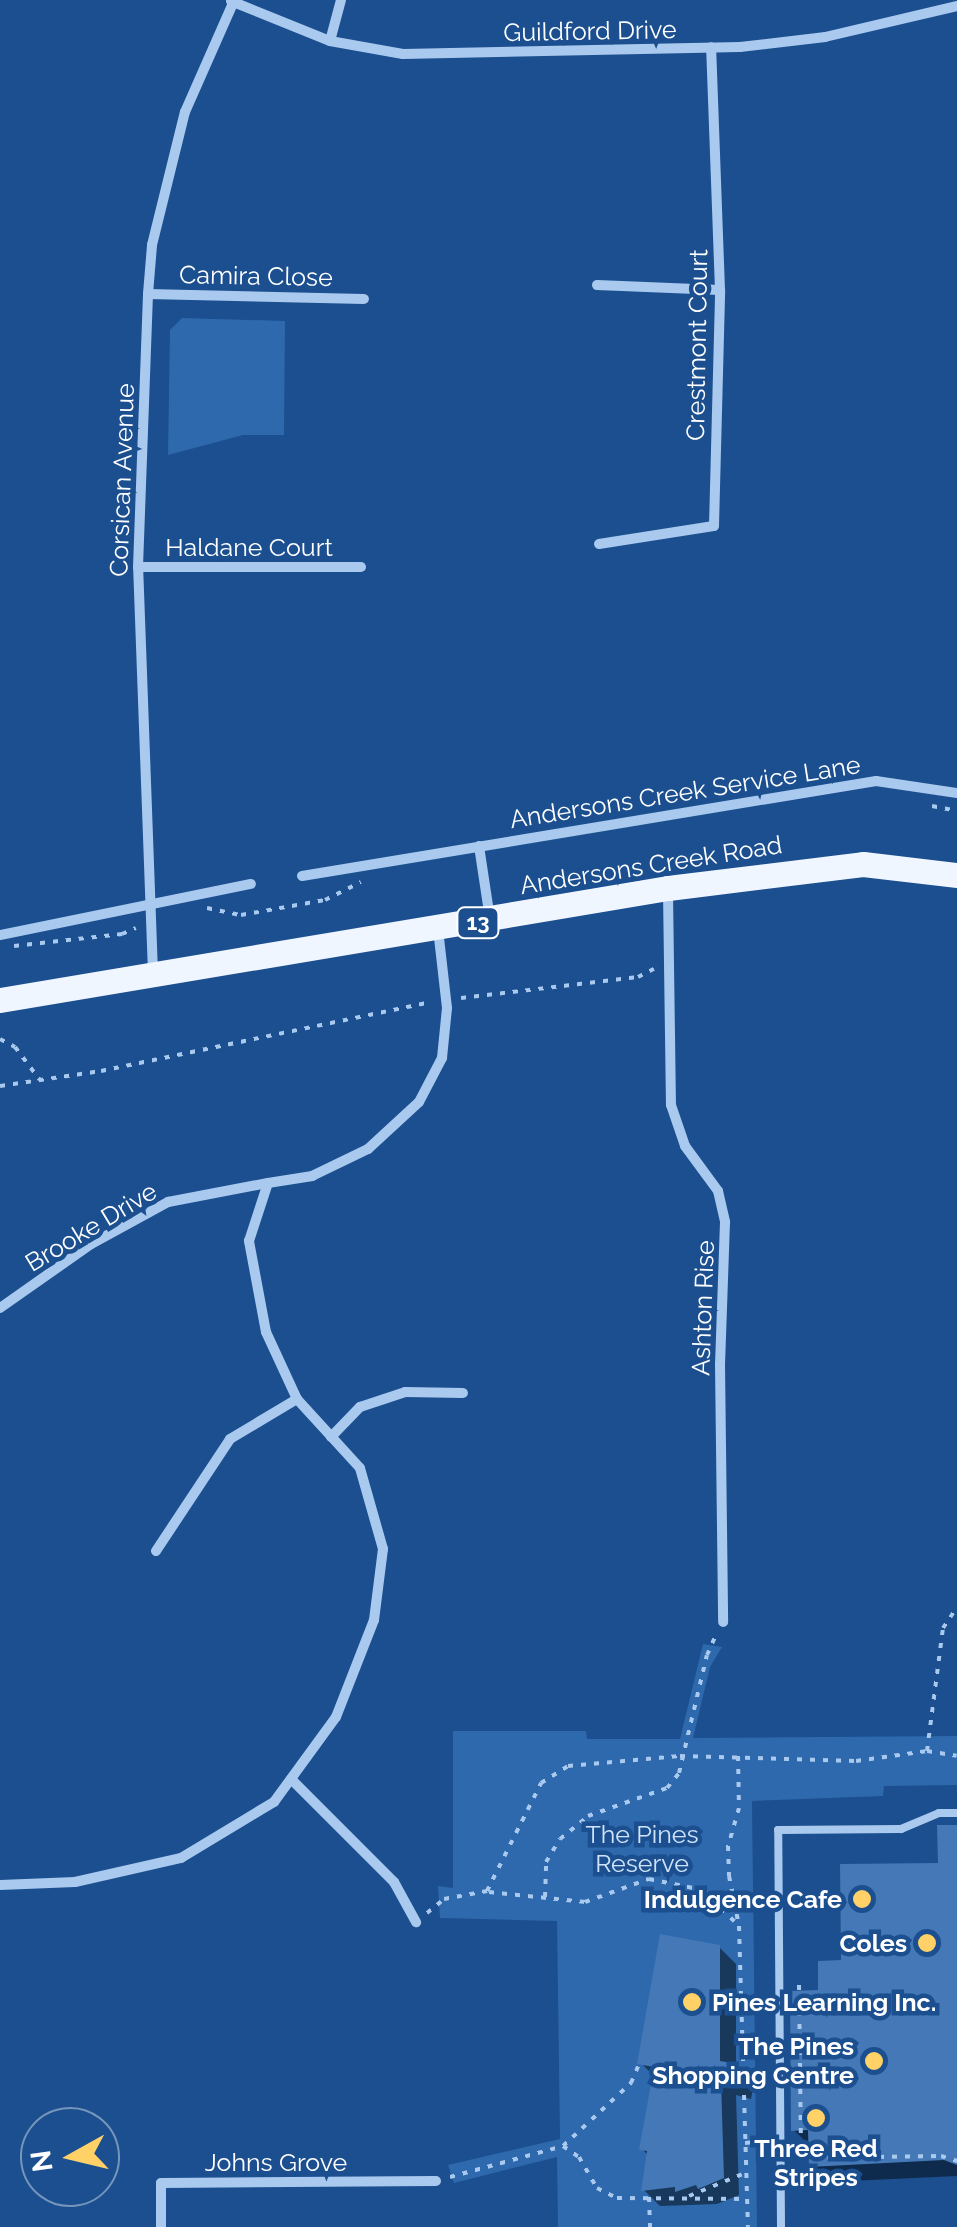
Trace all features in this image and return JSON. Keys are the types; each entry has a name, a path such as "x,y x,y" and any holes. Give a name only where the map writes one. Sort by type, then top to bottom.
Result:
{"main road":[{"name":"Andersons Creek Road","path":"0,1000 491,921 668,888 863,864 957,875"}],"street":[{"path":"330,41 341,0"},
{"name":"Guildford Drive","path":"232,1 330,41 403,54 711,47 825,37 957,6"},
{"name":"Corsican Avenue","path":"154,974 138,567 148,294 152,245 185,112 232,1"},
{"name":"Crestmont Court","path":"600,544 714,526 720,290 711,47"},
{"path":"597,284 720,290"},
{"name":"Camira Close","path":"148,294 364,299"},
{"name":"Haldane Court","path":"138,567 361,567"},
{"name":"Andersons Creek Service Lane","path":"302,876 876,781 957,793"},
{"name":"Andersons Creek Service Lane","path":"479,846 491,921"},
{"path":"0,935 251,884"},
{"name":"Ashton Rise","path":"668,888 671,1105 686,1146 718,1192 725,1222 720,1364 723,1622"},
{"name":"Brooke Drive","path":"0,1308 92,1244 168,1202 312,1176 368,1149 419,1102 442,1058 447,1008 438,929"},
{"path":"0,1886 75,1882 181,1858 274,1802 336,1717 374,1620 384,1549 360,1468 297,1399 266,1332 250,1241 268,1183"},
{"path":"332,1436 360,1407 405,1392 463,1393"},
{"path":"156,1551 230,1439 297,1399"},
{"path":"292,1779 394,1882 416,1922"},
{"name":"Johns Grove","path":"161,2227 161,2182 436,2181"}],"lane":[{"path":"781,2227 778,1830 901,1829 938,1813 957,1813"}],"path":[{"path":"460,998 638,977 658,967"},
{"path":"0,1086 430,1002"},
{"path":"0,1040 14,1047 40,1080"},
{"path":"927,1751 942,1628 957,1608"},
{"path":"545,1897 546,1862 560,1840 588,1816 667,1788 679,1773 707,1655 723,1622"},
{"path":"488,1892 540,1783 568,1766 680,1756 856,1761 927,1751 957,1756"},
{"path":"738,1756 739,1808 728,1846 728,1876 738,1926 748,2227"},
{"path":"416,1922 444,1898 488,1892 585,1902 649,1879 703,1890 738,1926"},
{"path":"799,1985 803,2058 801,2158 941,2156 957,2161"},
{"path":"436,2181 563,2146 631,2083 640,2064"},
{"path":"850,2158 853,2142"},
{"path":"563,2146 579,2157 597,2188 606,2195 747,2198"},
{"path":"685,2198 746,2173"},
{"path":"648,2197 650,2227"}],"green space":[{"path":"182,318 285,321 284,435 243,435 168,455 170,330"},
{"name":"The Pines Reserve","path":"703,1644 722,1647 710,1667 693,1738 957,1736 957,1785 884,1786 883,1796 752,1801 757,2227 558,2227 557,2157 454,2183 448,2165 560,2139 557,1921 440,1918 438,1886 453,1888 453,1731 586,1731 587,1739 680,1739"}],"building":[{"name":"The Pines Shopping Centre","path":"937,1825 957,1825 957,2165 944,2160 809,2167 808,2130 791,2131 790,1991 818,1990 818,1961 841,1960 840,1864 938,1863"},
{"path":"660,1934 720,1945 720,2061 738,2064 735,2084 721,2080 724,2178 698,2189 696,2185 675,2192 675,2187 641,2191 647,2151 639,2150 654,2067 637,2064"}],"place":[{"name":"Indulgence Cafe","path":"862,1899"},
{"name":"Coles","path":"927,1943"},
{"name":"Pines Learning Inc.","path":"692,2002"},
{"name":"The Pines Shopping Centre","path":"874,2061"},
{"name":"Three Red Stripes","path":"816,2118"}]}
